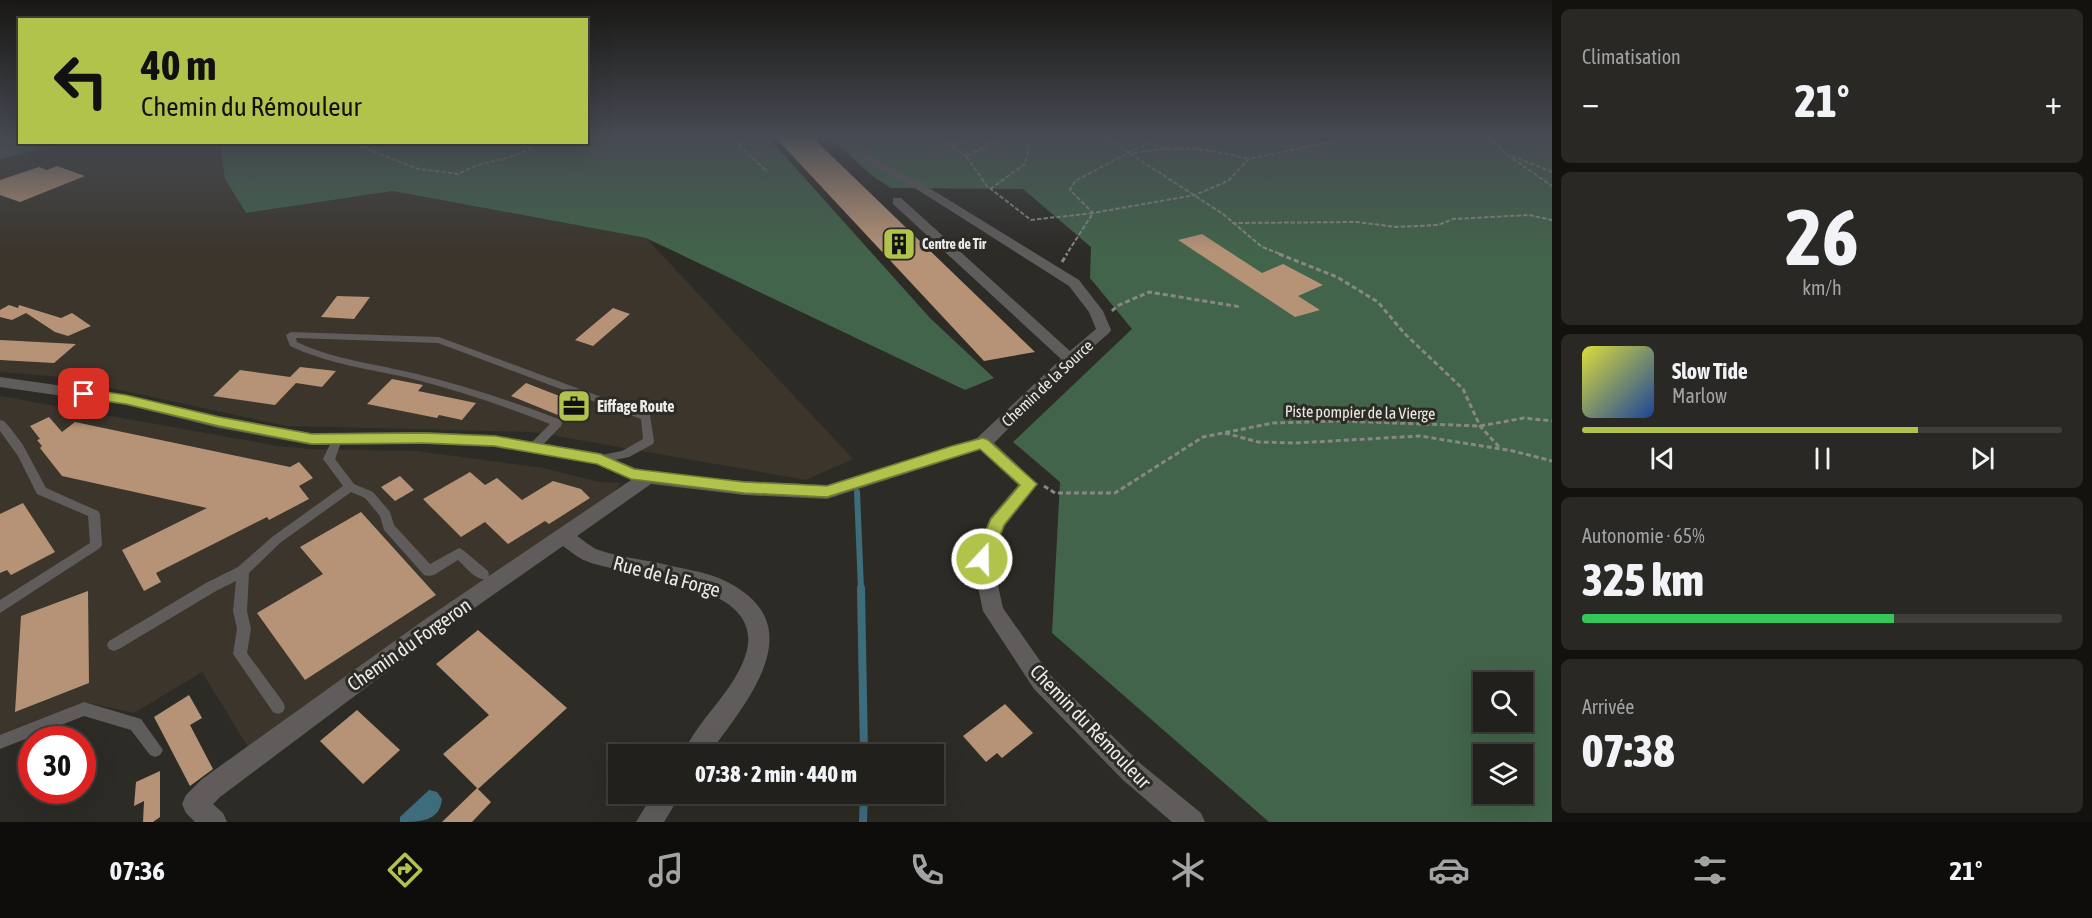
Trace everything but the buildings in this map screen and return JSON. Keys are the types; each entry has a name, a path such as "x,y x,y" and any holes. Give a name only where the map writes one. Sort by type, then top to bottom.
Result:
{"street":[{"name":"Chemin de la Source","path":"895,174 1074,283 1087,297 1104,330 1070,359 983,443"},
{"path":"897,201 1070,359"},
{"path":"0,382 126,400 219,422 312,439 424,438 495,441 600,459 631,474 744,488 827,492 957,449 983,443"},
{"name":"Chemin du Rémouleur","path":"983,443 1029,484 997,523 982,559 993,611 1042,682 1132,772 1192,822"},
{"name":"Chemin du Forgeron","path":"214,822 195,804 211,788 432,626 649,477"},
{"name":"Rue de la Forge","path":"564,537 590,555 712,584 730,593 754,618 761,635 758,654 741,688 702,744"},
{"path":"649,822 661,804"}],"lane":[{"path":"533,448 557,423 513,406 411,376 313,354 293,344 291,335 439,339 646,417 649,441 625,454 600,459"},
{"path":"0,424 11,435 27,459 41,491 94,514 96,545 0,607"},
{"path":"338,440 329,459 350,487 369,495 386,515 388,527 429,571 459,553 483,574"},
{"path":"114,645 211,587 243,572 276,540 350,487"},
{"path":"243,572 240,611 244,629 240,654 278,707"},
{"path":"0,742 84,709 135,724 155,750"}],"path":[{"path":"979,174 990,189 1031,220 1093,213 1195,195 1228,182 1235,174"},
{"path":"990,189 1010,174"},
{"path":"1089,174 1076,181 1070,190 1093,213"},
{"path":"1162,174 1195,195 1262,247 1337,277 1378,302 1404,333 1463,389 1480,426 1500,448"},
{"path":"1535,174 1552,186"},
{"path":"1055,272 1093,213"},
{"path":"1232,222 1319,224 1357,222 1396,227 1438,225 1453,219 1529,215 1552,220"},
{"path":"1102,324 1117,306 1149,292 1241,307"},
{"name":"Piste pompier de la Vierge","path":"1037,481 1055,493 1115,493 1203,437 1273,423 1480,426 1524,418 1552,421"},
{"path":"1224,433 1258,442 1296,443 1420,436 1500,448 1552,461"}],"shaded area":[{"path":"0,174 224,174 246,213 393,191 646,238 853,459 806,480 533,432 286,426 60,377 0,372"},
{"path":"0,396 278,446 310,449 417,451 544,468 599,482 621,483 610,498 249,749 202,672 134,713 83,702 28,726 18,726 18,730 0,738"}],"green space":[{"path":"224,174 801,174 930,318 994,378 965,390 646,238 393,191 246,213"},
{"path":"870,174 1552,174 1552,822 1269,822 1052,633 1060,482 1013,442 1132,329 1090,278 1091,247 1023,189 891,188"}],"water":[{"path":"429,790 437,792 442,799 437,812 421,821 400,822 400,817"}],"waterway":[{"path":"857,492 861,589"},
{"path":"861,588 864,744"},
{"path":"863,822 864,804"}],"place":[{"name":"Centre de Tir","path":"899,244"},
{"name":"Eiffage Route","path":"574,406"}],"route":[{"path":"84,394 126,400 219,422 312,439 424,438 495,441 600,459 631,474 744,488 827,492 957,449 983,443 1029,484 997,523 982,559"}]}
